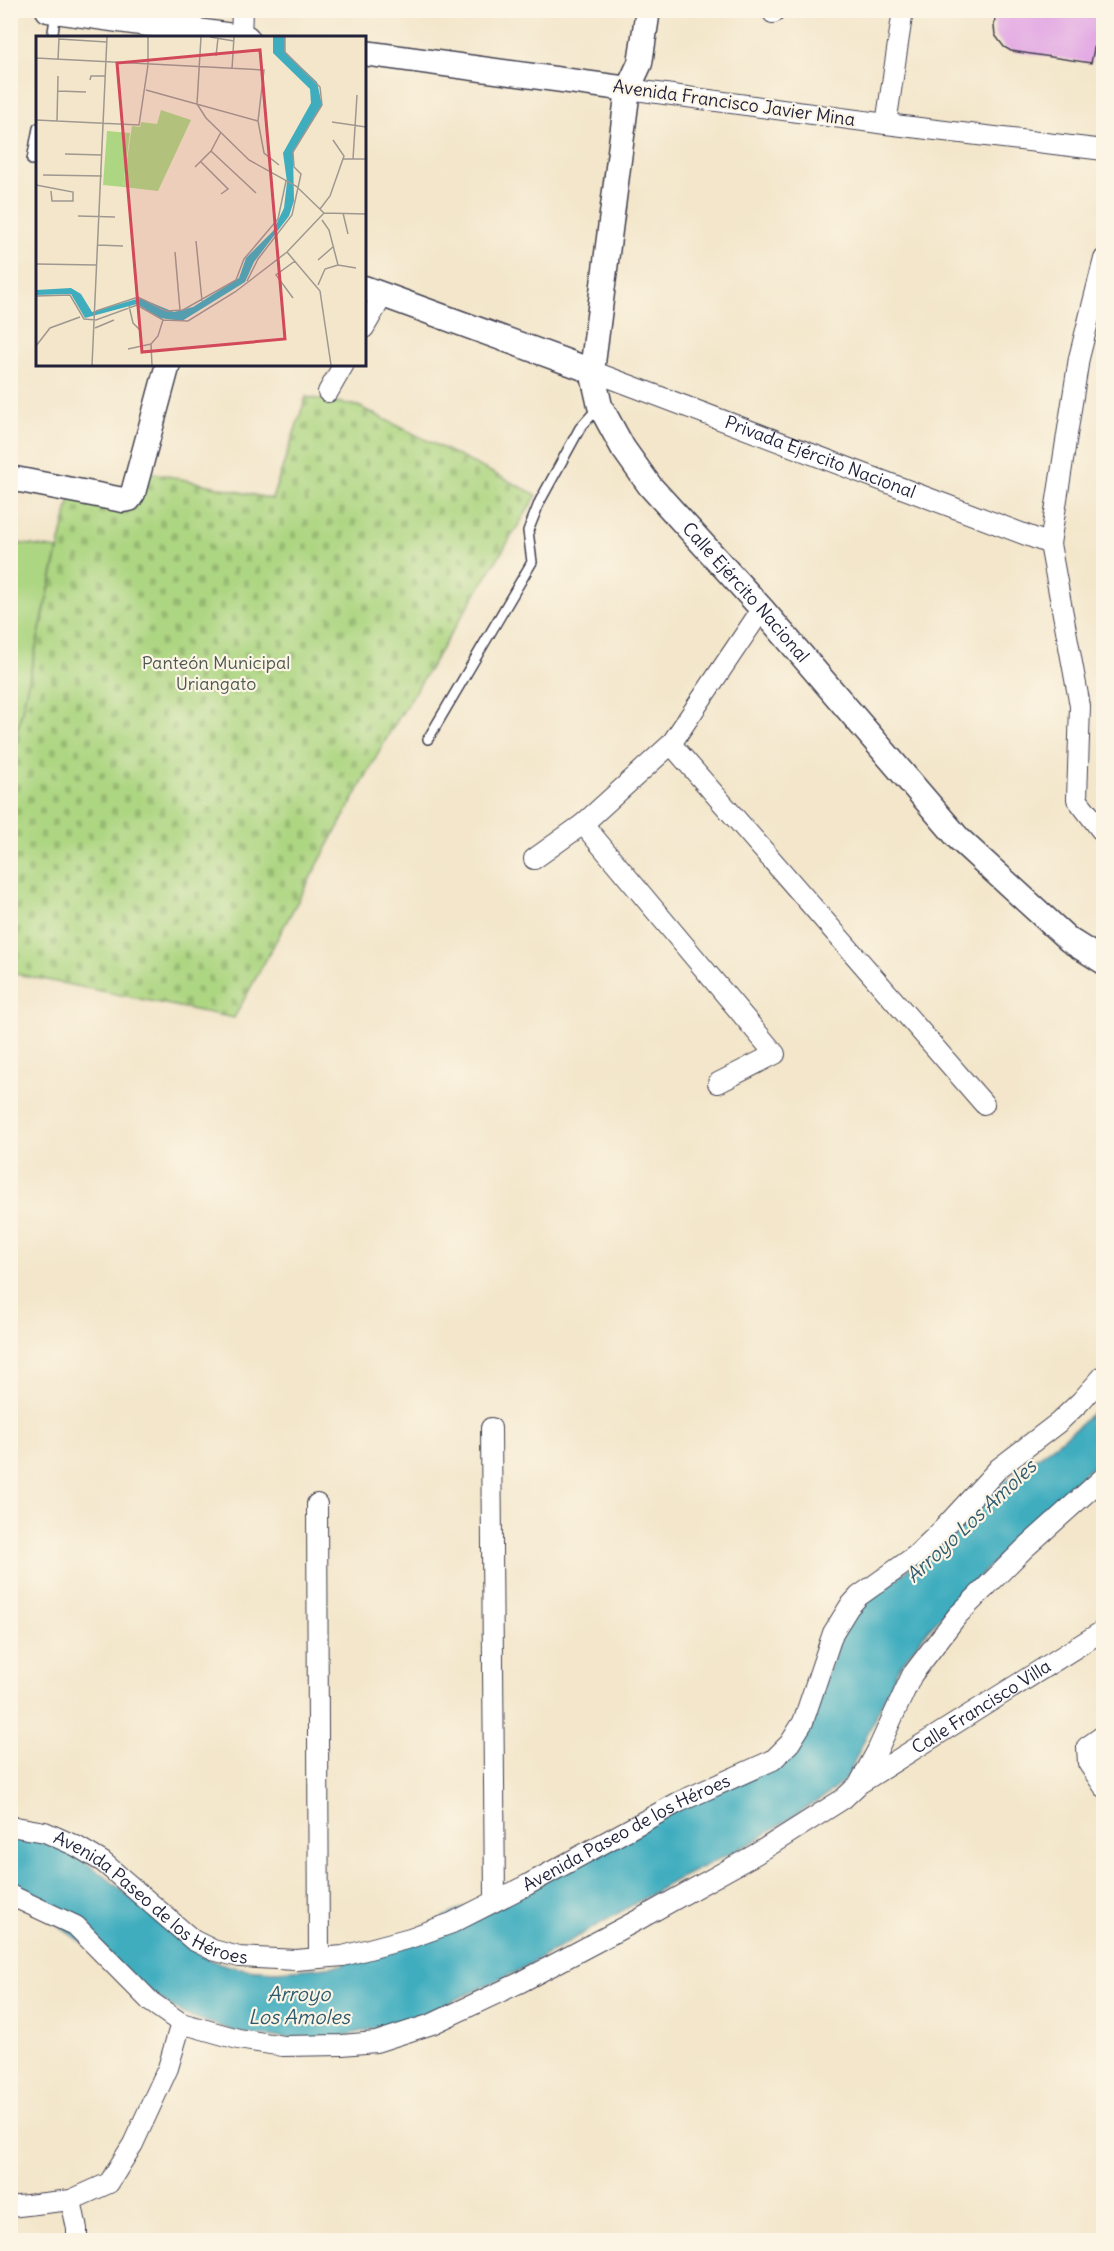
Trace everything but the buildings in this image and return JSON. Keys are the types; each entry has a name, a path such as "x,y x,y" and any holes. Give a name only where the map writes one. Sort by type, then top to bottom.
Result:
{"street":[{"path":"242,10 243,36"},
{"path":"366,321 374,291 592,371 628,88 640,63 648,10"},
{"path":"886,124 903,10"},
{"path":"52,11 236,36"},
{"name":"Avenida Francisco Javier Mina","path":"366,53 886,124 1104,150"},
{"path":"1104,259 1078,358 1050,544 1080,706 1077,799 1104,834"},
{"path":"10,478 123,500 129,499 133,493 167,366"},
{"path":"328,392 343,366"},
{"name":"Calle Ejército Nacional","path":"592,371 600,406 622,448 650,486 762,609 959,839 1069,940 1104,962"},
{"name":"Privada Ejército Nacional","path":"592,371 1050,544"},
{"path":"534,860 583,824 671,744 762,609"},
{"path":"671,744 984,1104"},
{"path":"583,824 775,1054 718,1083"},
{"name":"Avenida Paseo de los Héroes","path":"10,1826 45,1832 85,1851 103,1862 193,1940 213,1950 239,1957 296,1960 343,1956 410,1938 452,1923 688,1797 773,1760 790,1743 803,1722 833,1633 849,1607 859,1596 915,1556 999,1468 1059,1422 1104,1375"},
{"path":"490,1428 495,1900"},
{"path":"10,1896 76,1926 151,2002 181,2023 238,2039 283,2046 376,2042 432,2024 521,1982 636,1921 756,1854 843,1799 859,1784 912,1675 957,1616 1025,1548 1104,1477"},
{"path":"317,1504 319,1958"},
{"name":"Calle Francisco Villa","path":"859,1784 1104,1630"},
{"path":"1104,1735 1087,1748 1088,1763 1104,1787"},
{"path":"10,2207 71,2200 109,2183 133,2144 168,2068 181,2023"},
{"path":"71,2200 77,2241"}],"lane":[{"path":"52,11 52,36"},
{"path":"32,160 36,139"},
{"path":"428,739 532,562 528,531 540,501 580,428 600,406"}],"green space":[{"name":"Panteón Municipal Uriangato","path":"306,397 358,406 537,495 390,732 234,1018 11,973 11,759 70,498 134,510 150,472 272,499"},
{"path":"11,542 58,549 11,759"}],"water":[{"name":"Arroyo Los Amoles","path":"1103,1401 1103,1458 1058,1495 925,1633 898,1669 846,1779 827,1795 753,1842 674,1881 516,1972 433,2010 392,2024 327,2040 246,2035 186,2015 163,2001 11,1891 11,1834 18,1834 55,1846 86,1863 182,1942 209,1959 224,1965 274,1971 341,1965 708,1794 767,1769 821,1687 851,1614 943,1542 995,1489 1078,1427"}]}
